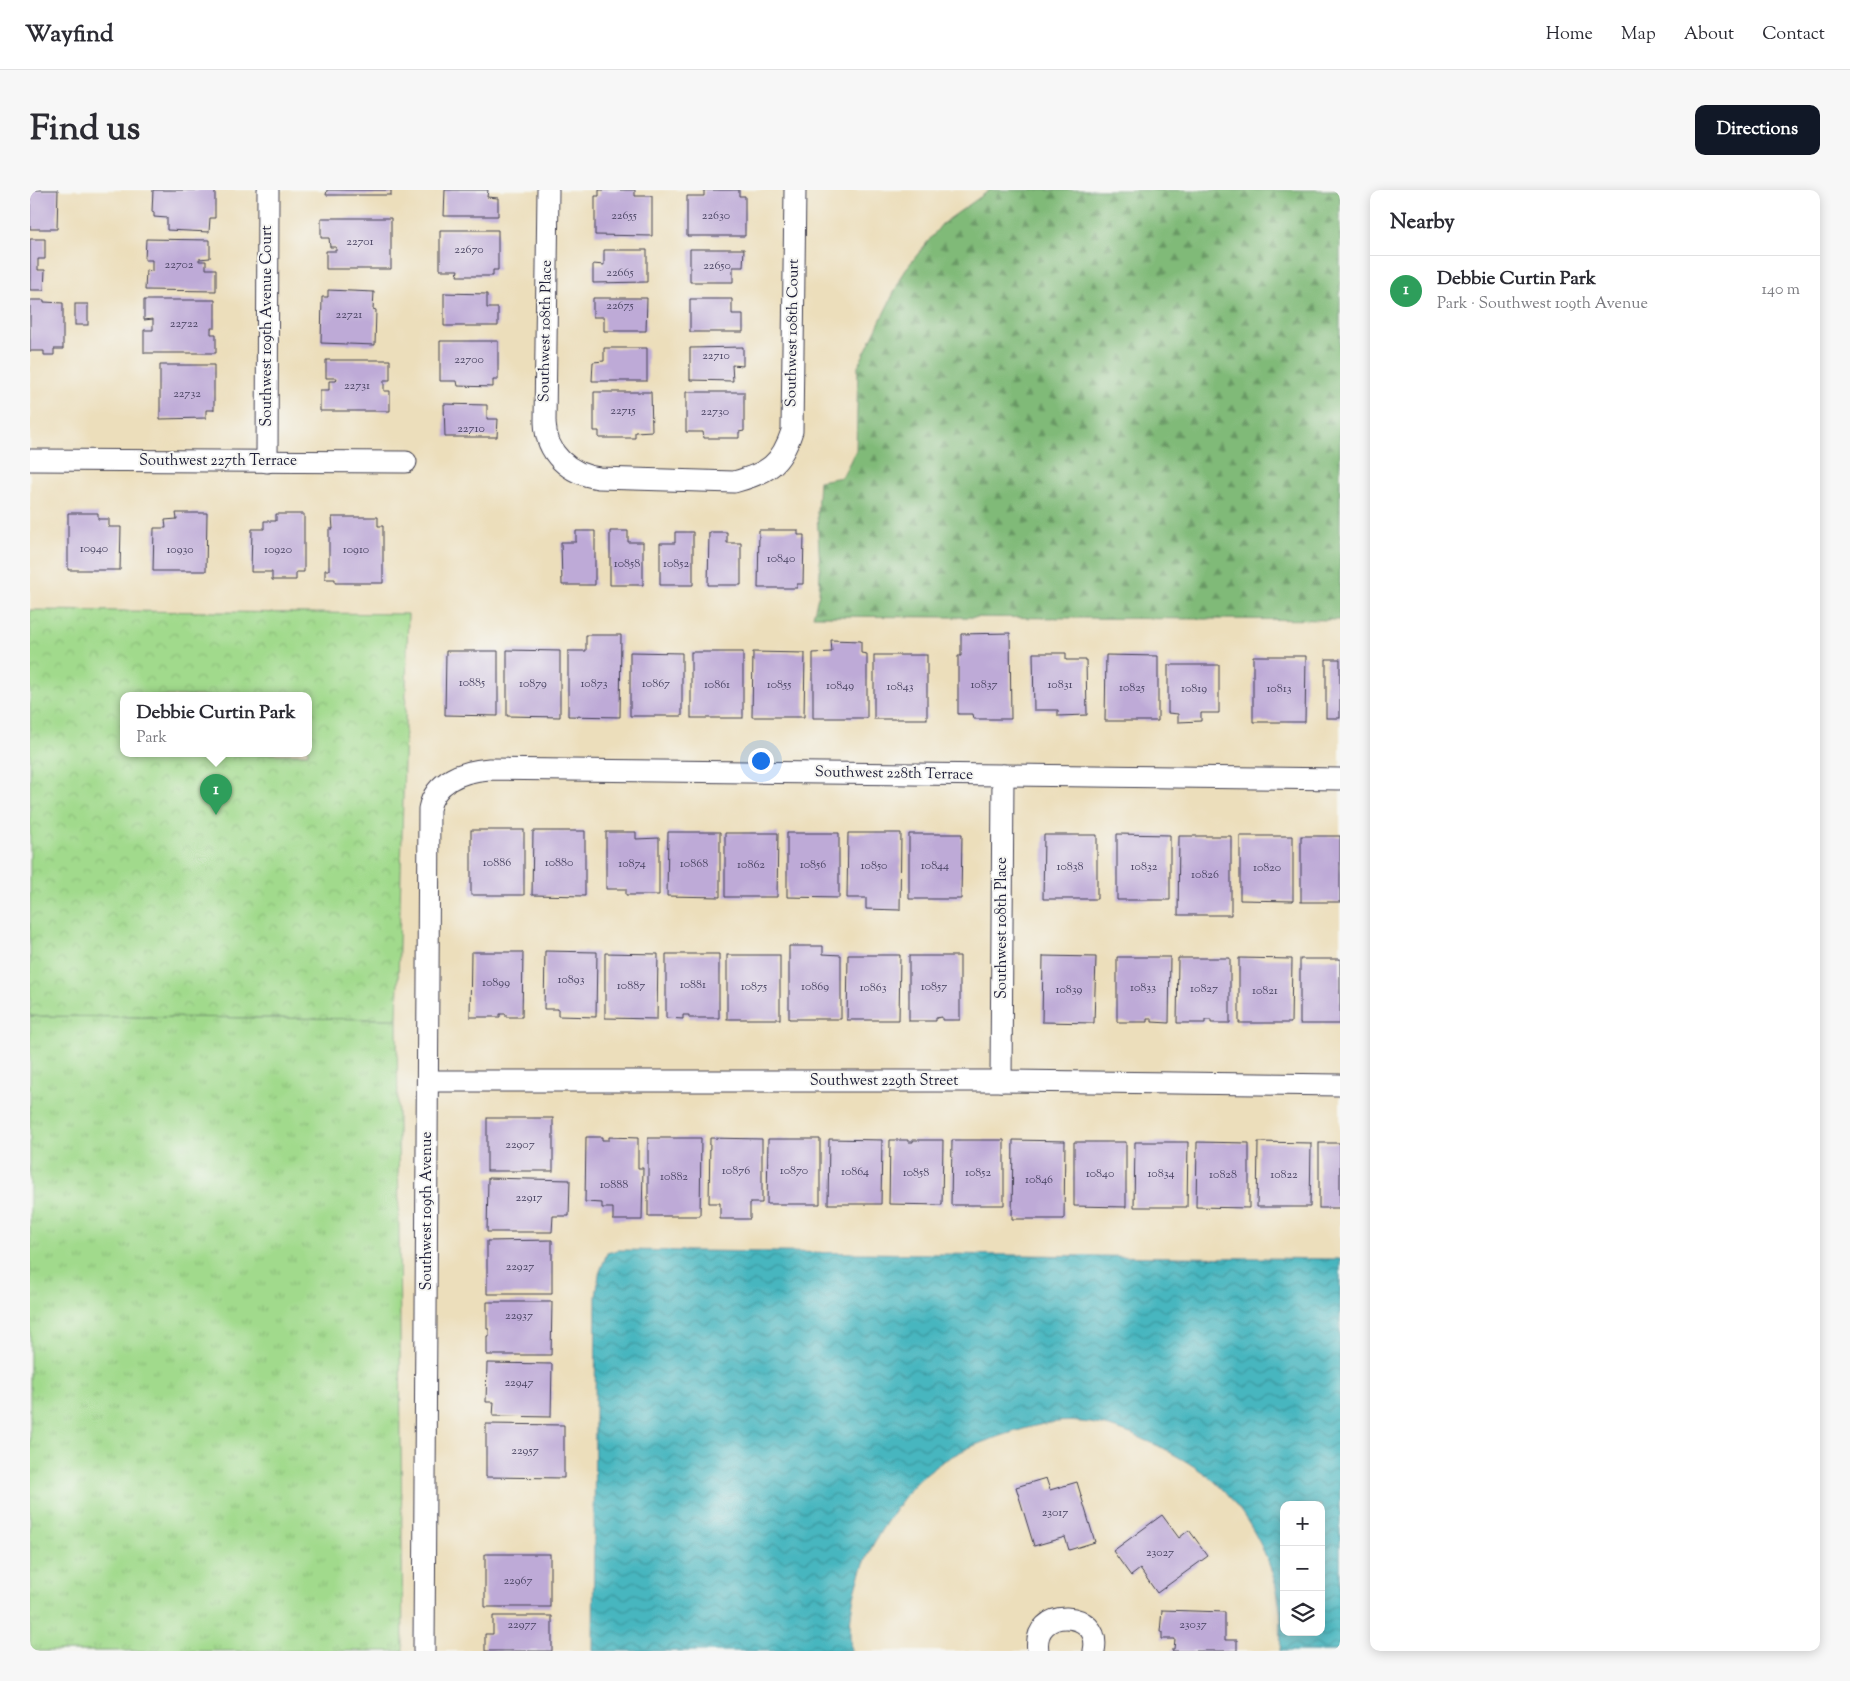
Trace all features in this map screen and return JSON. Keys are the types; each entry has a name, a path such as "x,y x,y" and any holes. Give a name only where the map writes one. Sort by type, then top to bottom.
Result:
{"street":[{"name":"Southwest 109th Avenue Court","path":"267,462 268,190"},
{"name":"Southwest 108th Place","path":"548,190 545,429 557,457 566,466 581,474 599,478 734,482 769,470"},
{"name":"Southwest 108th Court","path":"769,470 784,453 792,431 795,190"},
{"name":"Southwest 227th Terrace","path":"30,460 406,462"},
{"name":"Southwest 228th Terrace","path":"451,779 469,772 490,769 1340,779"},
{"name":"Southwest 108th Place","path":"1001,1081 1003,775"},
{"name":"Southwest 109th Avenue","path":"424,1651 429,809 438,791 451,779"},
{"name":"Southwest 229th Street","path":"428,1081 1001,1081 1340,1085"},
{"path":"1038,1651 1039,1635 1044,1627 1052,1620 1067,1618 1081,1622 1089,1628 1093,1637 1094,1651"}],"green space":[{"path":"990,190 1340,190 1340,620 813,616 819,593 820,570 817,512 819,481 842,477 856,450 858,366 905,270 942,224"},
{"path":"30,610 408,614 397,1019 30,1016"},
{"path":"30,1016 397,1019 403,1651 30,1651"}],"water":[{"path":"618,1250 1340,1259 1340,1651 1280,1651 1281,1636 1325,1636 1325,1501 1280,1501 1280,1608 1271,1569 1256,1536 1237,1506 1214,1481 1181,1458 1141,1438 1101,1425 1071,1421 1032,1427 982,1443 960,1452 939,1464 916,1483 886,1523 869,1552 853,1600 850,1634 851,1651 593,1651 596,1297 599,1274 607,1253"}],"building":[{"path":"30,190 58,190 57,229 30,229"},
{"path":"153,190 215,190 215,218 210,218 209,232 167,230 167,218 154,217 154,212 152,212"},
{"path":"327,190 391,190 391,195 326,195"},
{"path":"445,190 488,190 487,197 498,198 498,216 444,216"},
{"path":"599,190 635,190 635,196 652,196 652,236 595,235 595,196 599,196"},
{"path":"704,190 739,190 739,196 745,196 745,236 687,236 687,196 704,196"},
{"path":"321,218 391,218 391,269 326,269 326,251 336,251 336,247 330,247 329,238 321,238"},
{"path":"440,230 498,230 498,270 493,270 493,276 457,276 458,270 440,270"},
{"path":"30,239 45,239 45,259 38,259 38,270 45,270 44,290 30,290"},
{"path":"146,239 210,240 210,258 199,259 199,261 206,261 206,269 216,269 216,291 145,290 146,270 152,271 152,260 145,260"},
{"path":"690,249 744,249 743,267 733,267 733,282 690,282"},
{"path":"604,250 647,250 647,282 593,283 593,264 604,265"},
{"path":"328,290 374,292 373,309 376,310 375,345 321,343 322,297 328,297"},
{"path":"444,293 487,294 487,308 498,308 498,326 444,326"},
{"path":"593,298 647,298 646,331 604,331 604,317 593,317"},
{"path":"690,299 732,299 732,314 743,314 743,332 690,332"},
{"path":"30,300 63,303 63,349 54,349 54,355 44,355 44,351 30,351"},
{"path":"144,300 215,300 215,328 211,328 211,334 216,334 216,353 144,353 144,330 153,330 153,319 144,320"},
{"path":"75,304 88,304 88,325 75,325"},
{"path":"440,341 498,341 498,380 493,380 493,387 458,386 457,381 440,381"},
{"path":"743,347 743,366 732,365 733,381 690,380 690,348"},
{"path":"604,348 647,348 647,381 592,381 593,362 604,361"},
{"path":"326,360 390,360 390,380 384,380 384,391 390,391 390,411 320,411 320,390 329,390 329,381 336,381 337,378 326,378"},
{"path":"160,365 214,365 214,410 206,410 206,418 160,419"},
{"path":"594,392 651,392 652,431 635,432 635,438 599,438 599,431 594,431"},
{"path":"686,392 744,392 744,431 739,432 739,438 704,438 703,432 686,432"},
{"path":"444,404 487,405 487,419 498,419 497,437 445,437"},
{"path":"68,513 98,513 98,519 109,519 109,527 121,527 120,570 68,570"},
{"path":"176,513 207,513 206,571 153,571 154,528 166,528 165,520 177,519"},
{"path":"276,514 304,514 304,572 296,572 296,580 272,580 272,572 251,572 252,529 264,529 264,521 276,521"},
{"path":"332,517 378,517 378,526 383,526 383,583 335,583 335,579 325,579 325,570 329,570 329,529 333,529"},
{"path":"759,530 798,530 798,535 804,535 803,584 797,584 797,588 758,588"},
{"path":"576,531 595,531 595,585 562,585 561,542 576,542"},
{"path":"610,531 628,531 628,542 643,542 643,585 610,585"},
{"path":"675,532 693,532 693,585 660,585 660,543 675,543"},
{"path":"709,532 727,532 727,543 741,543 741,585 708,585"},
{"path":"1010,633 1011,719 973,719 972,714 958,714 958,656 961,656 961,634"},
{"path":"586,635 621,635 620,717 568,716 568,651 586,651"},
{"path":"831,640 861,641 861,653 867,654 867,718 813,718 813,653 832,652"},
{"path":"507,650 560,651 560,717 507,716"},
{"path":"446,651 498,651 498,716 445,715"},
{"path":"630,652 682,653 682,716 630,716"},
{"path":"691,652 743,652 743,718 691,718"},
{"path":"753,652 805,653 804,717 752,717"},
{"path":"1033,653 1066,653 1066,660 1086,660 1087,715 1058,716 1058,710 1034,710"},
{"path":"874,655 927,655 927,719 874,719"},
{"path":"1106,655 1158,656 1158,721 1105,721"},
{"path":"1253,656 1306,656 1305,722 1253,722"},
{"path":"1326,659 1340,659 1340,718 1326,718"},
{"path":"1168,665 1219,665 1219,713 1201,713 1201,721 1178,722 1178,714 1168,713"},
{"path":"471,830 524,830 524,895 471,895"},
{"path":"533,831 585,831 585,896 532,895"},
{"path":"606,832 636,832 636,839 659,838 659,895 626,895 626,889 606,889"},
{"path":"668,832 720,832 720,897 667,896"},
{"path":"725,833 778,833 777,897 725,897"},
{"path":"787,833 839,833 839,898 787,897"},
{"path":"848,833 901,833 900,910 866,909 866,898 847,898"},
{"path":"909,834 962,834 961,899 909,899"},
{"path":"1117,834 1170,835 1170,900 1117,900"},
{"path":"1044,835 1097,835 1097,899 1043,899"},
{"path":"1179,836 1231,836 1231,915 1178,915"},
{"path":"1240,836 1293,836 1293,901 1240,900"},
{"path":"1301,836 1340,836 1340,902 1301,902"},
{"path":"789,946 823,946 823,954 841,955 841,1019 789,1019"},
{"path":"545,951 597,952 596,1017 558,1016 558,1009 544,1009"},
{"path":"471,952 523,952 522,1017 506,1017 506,1014 500,1014 500,1017 470,1017"},
{"path":"605,953 658,954 657,1019 605,1018"},
{"path":"666,954 719,954 719,1018 689,1018 689,1015 683,1015 683,1019 666,1018"},
{"path":"727,955 780,955 780,1019 727,1019"},
{"path":"848,955 900,955 899,1020 847,1020"},
{"path":"909,956 960,956 960,1020 942,1020 942,1017 936,1018 936,1021 909,1021"},
{"path":"1043,956 1096,957 1094,1023 1042,1022"},
{"path":"1117,957 1170,957 1169,1023 1152,1022 1152,1019 1147,1019 1147,1022 1117,1022"},
{"path":"1178,958 1230,958 1230,1023 1211,1023 1211,1020 1205,1020 1205,1023 1177,1023"},
{"path":"1239,958 1292,959 1291,1023 1239,1023"},
{"path":"1300,959 1340,959 1340,1024 1300,1024"},
{"path":"487,1118 553,1118 553,1171 487,1171"},
{"path":"586,1137 602,1137 602,1140 609,1140 609,1137 638,1138 638,1168 643,1168 642,1220 613,1220 613,1208 602,1208 602,1203 585,1202"},
{"path":"648,1138 701,1138 700,1216 648,1216"},
{"path":"710,1138 762,1139 762,1203 750,1203 750,1219 720,1219 720,1203 709,1203"},
{"path":"768,1139 820,1139 820,1204 767,1204"},
{"path":"829,1139 882,1140 881,1204 828,1204"},
{"path":"890,1140 908,1140 908,1142 913,1142 913,1140 943,1140 942,1205 889,1204"},
{"path":"952,1140 1004,1140 1004,1205 951,1205"},
{"path":"1013,1140 1065,1141 1064,1219 1012,1219"},
{"path":"1074,1142 1126,1142 1126,1207 1074,1206"},
{"path":"1135,1142 1188,1142 1187,1207 1134,1207"},
{"path":"1197,1142 1249,1143 1249,1208 1196,1207"},
{"path":"1258,1142 1311,1143 1310,1207 1257,1207"},
{"path":"1319,1143 1340,1143 1340,1208 1319,1208"},
{"path":"488,1178 570,1180 569,1216 553,1216 552,1232 487,1232"},
{"path":"552,1240 552,1294 487,1294 487,1241"},
{"path":"487,1302 552,1302 551,1355 487,1355 489,1329 487,1329"},
{"path":"487,1363 552,1364 551,1417 493,1416 494,1402 486,1402"},
{"path":"486,1424 564,1425 564,1478 486,1477"},
{"path":"1046,1478 1050,1490 1077,1482 1095,1542 1069,1550 1065,1537 1034,1546 1016,1487"},
{"path":"1162,1515 1179,1538 1189,1530 1208,1556 1157,1593 1140,1569 1131,1576 1113,1551"},
{"path":"485,1554 550,1554 550,1607 485,1607"},
{"path":"1162,1610 1225,1612 1225,1640 1237,1640 1237,1651 1172,1651 1175,1639 1162,1639 1162,1632 1160,1632"},
{"path":"493,1616 552,1616 552,1651 485,1651 485,1634 493,1634"}],"place":[{"name":"Debbie Curtin Park","path":"216,815"}]}
